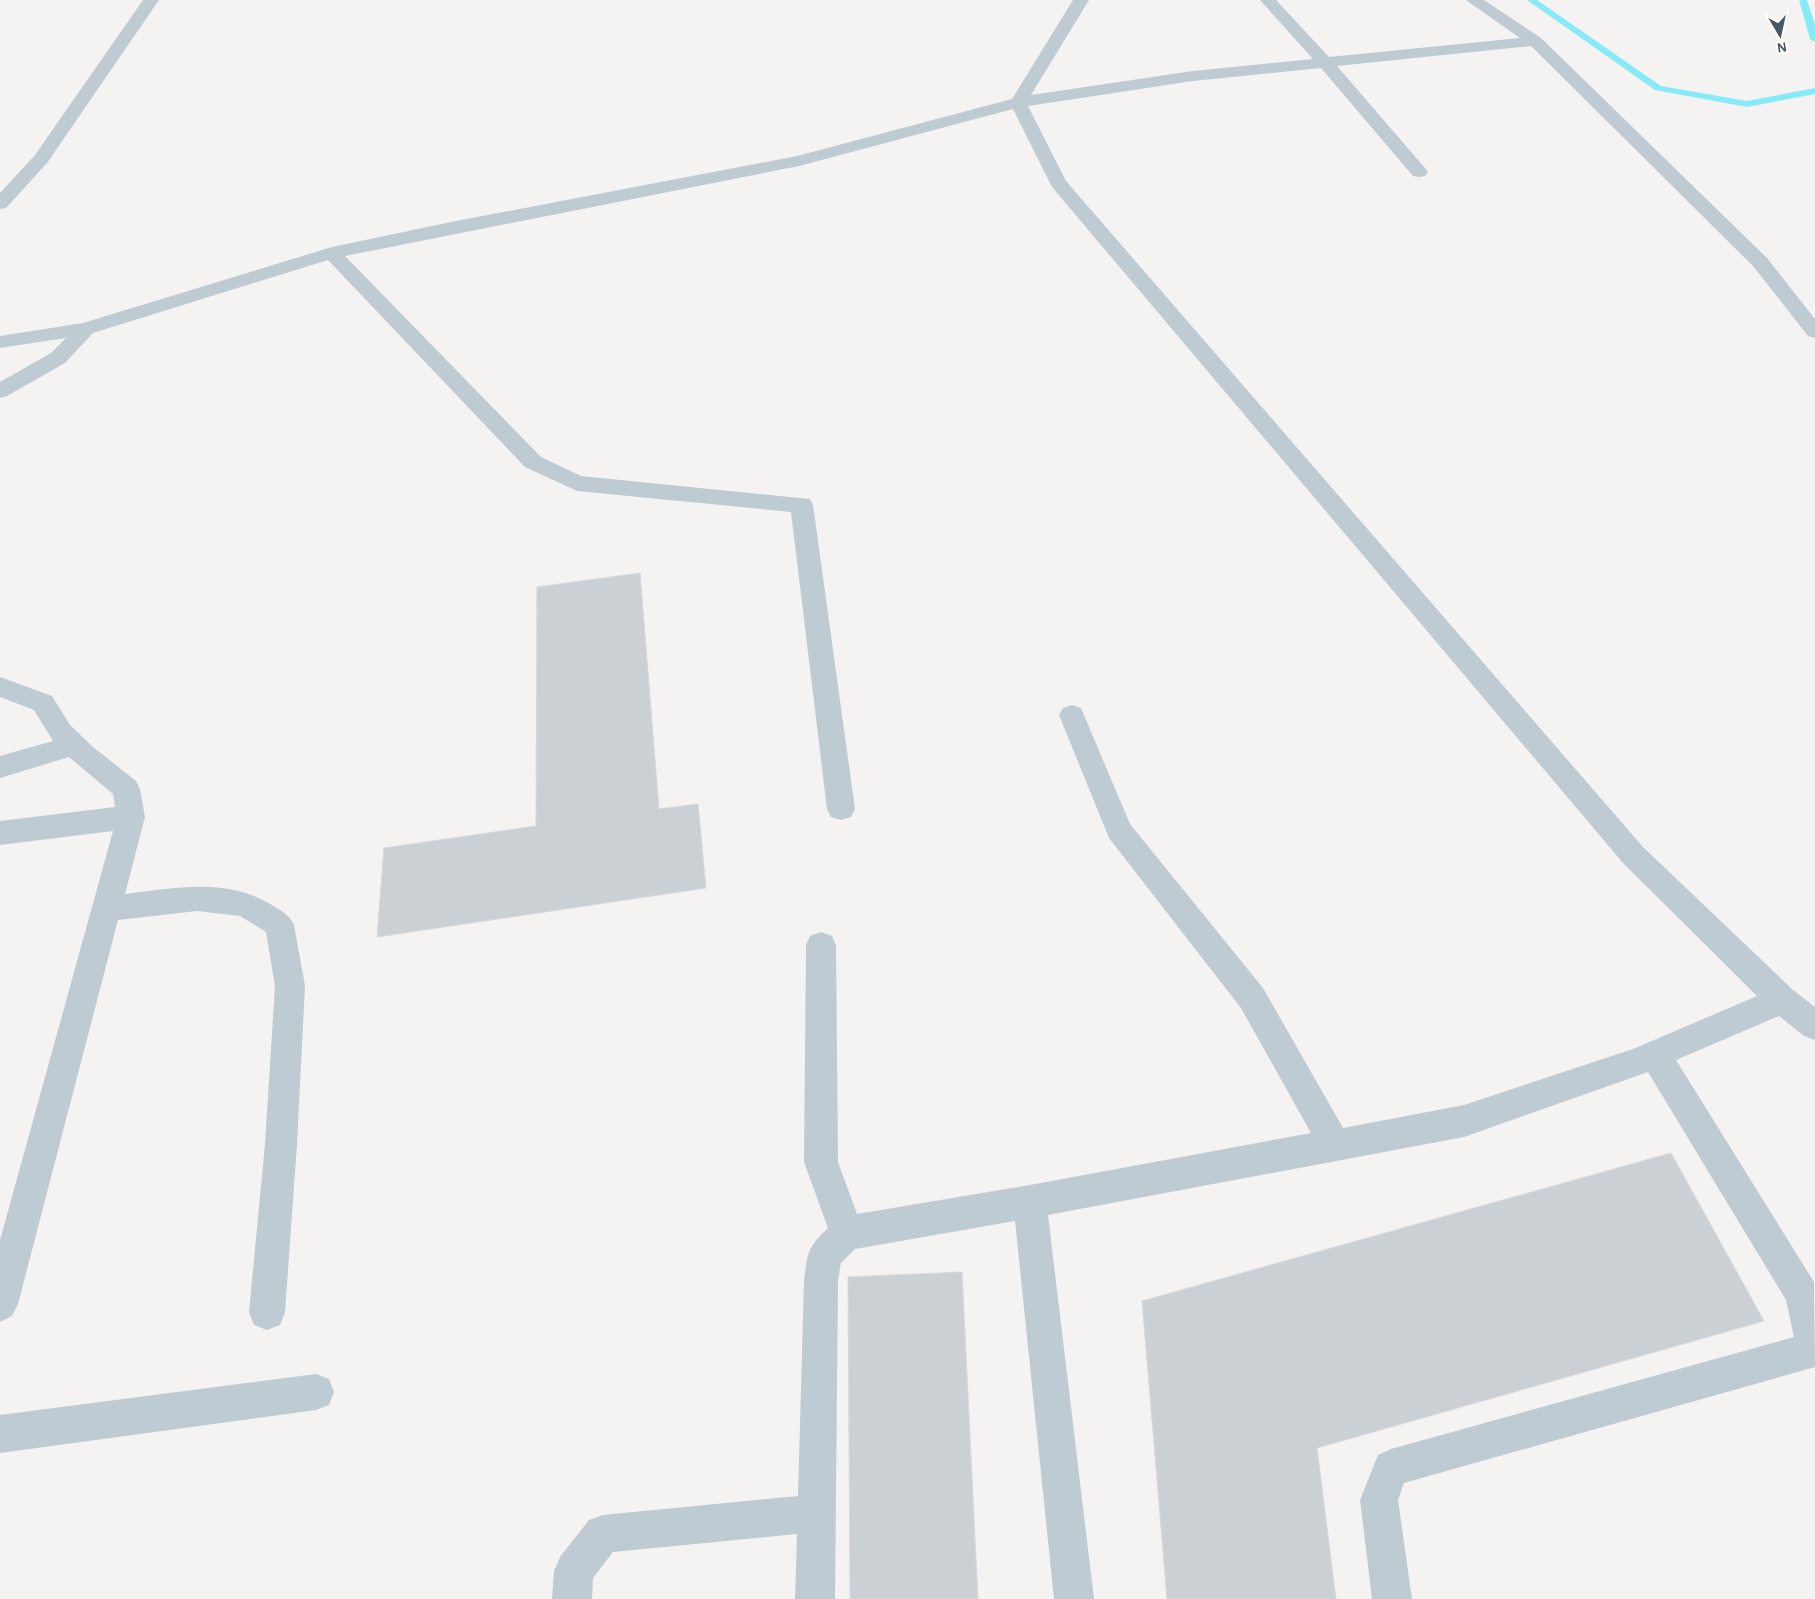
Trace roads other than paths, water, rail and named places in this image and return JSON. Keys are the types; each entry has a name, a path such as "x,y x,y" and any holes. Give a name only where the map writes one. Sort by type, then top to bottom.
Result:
{"street":[{"path":"0,204 41,159 151,0"},
{"path":"1018,102 1081,0"},
{"path":"1268,0 1326,63 1419,172"},
{"path":"1474,0 1535,42 1760,262 1815,332"},
{"path":"0,342 86,329 332,253 799,160 1018,102 1193,76 1535,42"},
{"path":"1018,102 1058,183 1634,855 1782,1000 1815,1026"},
{"path":"332,253 533,462 577,483 802,505 841,809"},
{"path":"0,391 58,358 86,329"},
{"path":"0,687 42,703 61,732 74,746 126,789 131,817 0,1304"},
{"path":"1072,715 1119,830 1170,898 1252,998 1335,1145"},
{"path":"0,767 74,746"},
{"path":"0,833 131,817"},
{"path":"107,908 197,898 246,904 279,925 290,986 281,1144 267,1312"},
{"path":"821,945 821,1162 848,1233"},
{"path":"816,1599 821,1280 825,1254 848,1233 1030,1202 1464,1122 1655,1055 1782,1000"},
{"path":"1392,1599 1379,1500 1391,1468 1815,1348 1802,1294 1655,1055"},
{"path":"1030,1202 1074,1599"},
{"path":"0,1434 316,1392"},
{"path":"572,1599 574,1571 603,1534 817,1513"}],"waterway":[{"path":"1531,0 1658,88 1747,104 1815,91"},
{"path":"1803,0 1815,39"}]}
